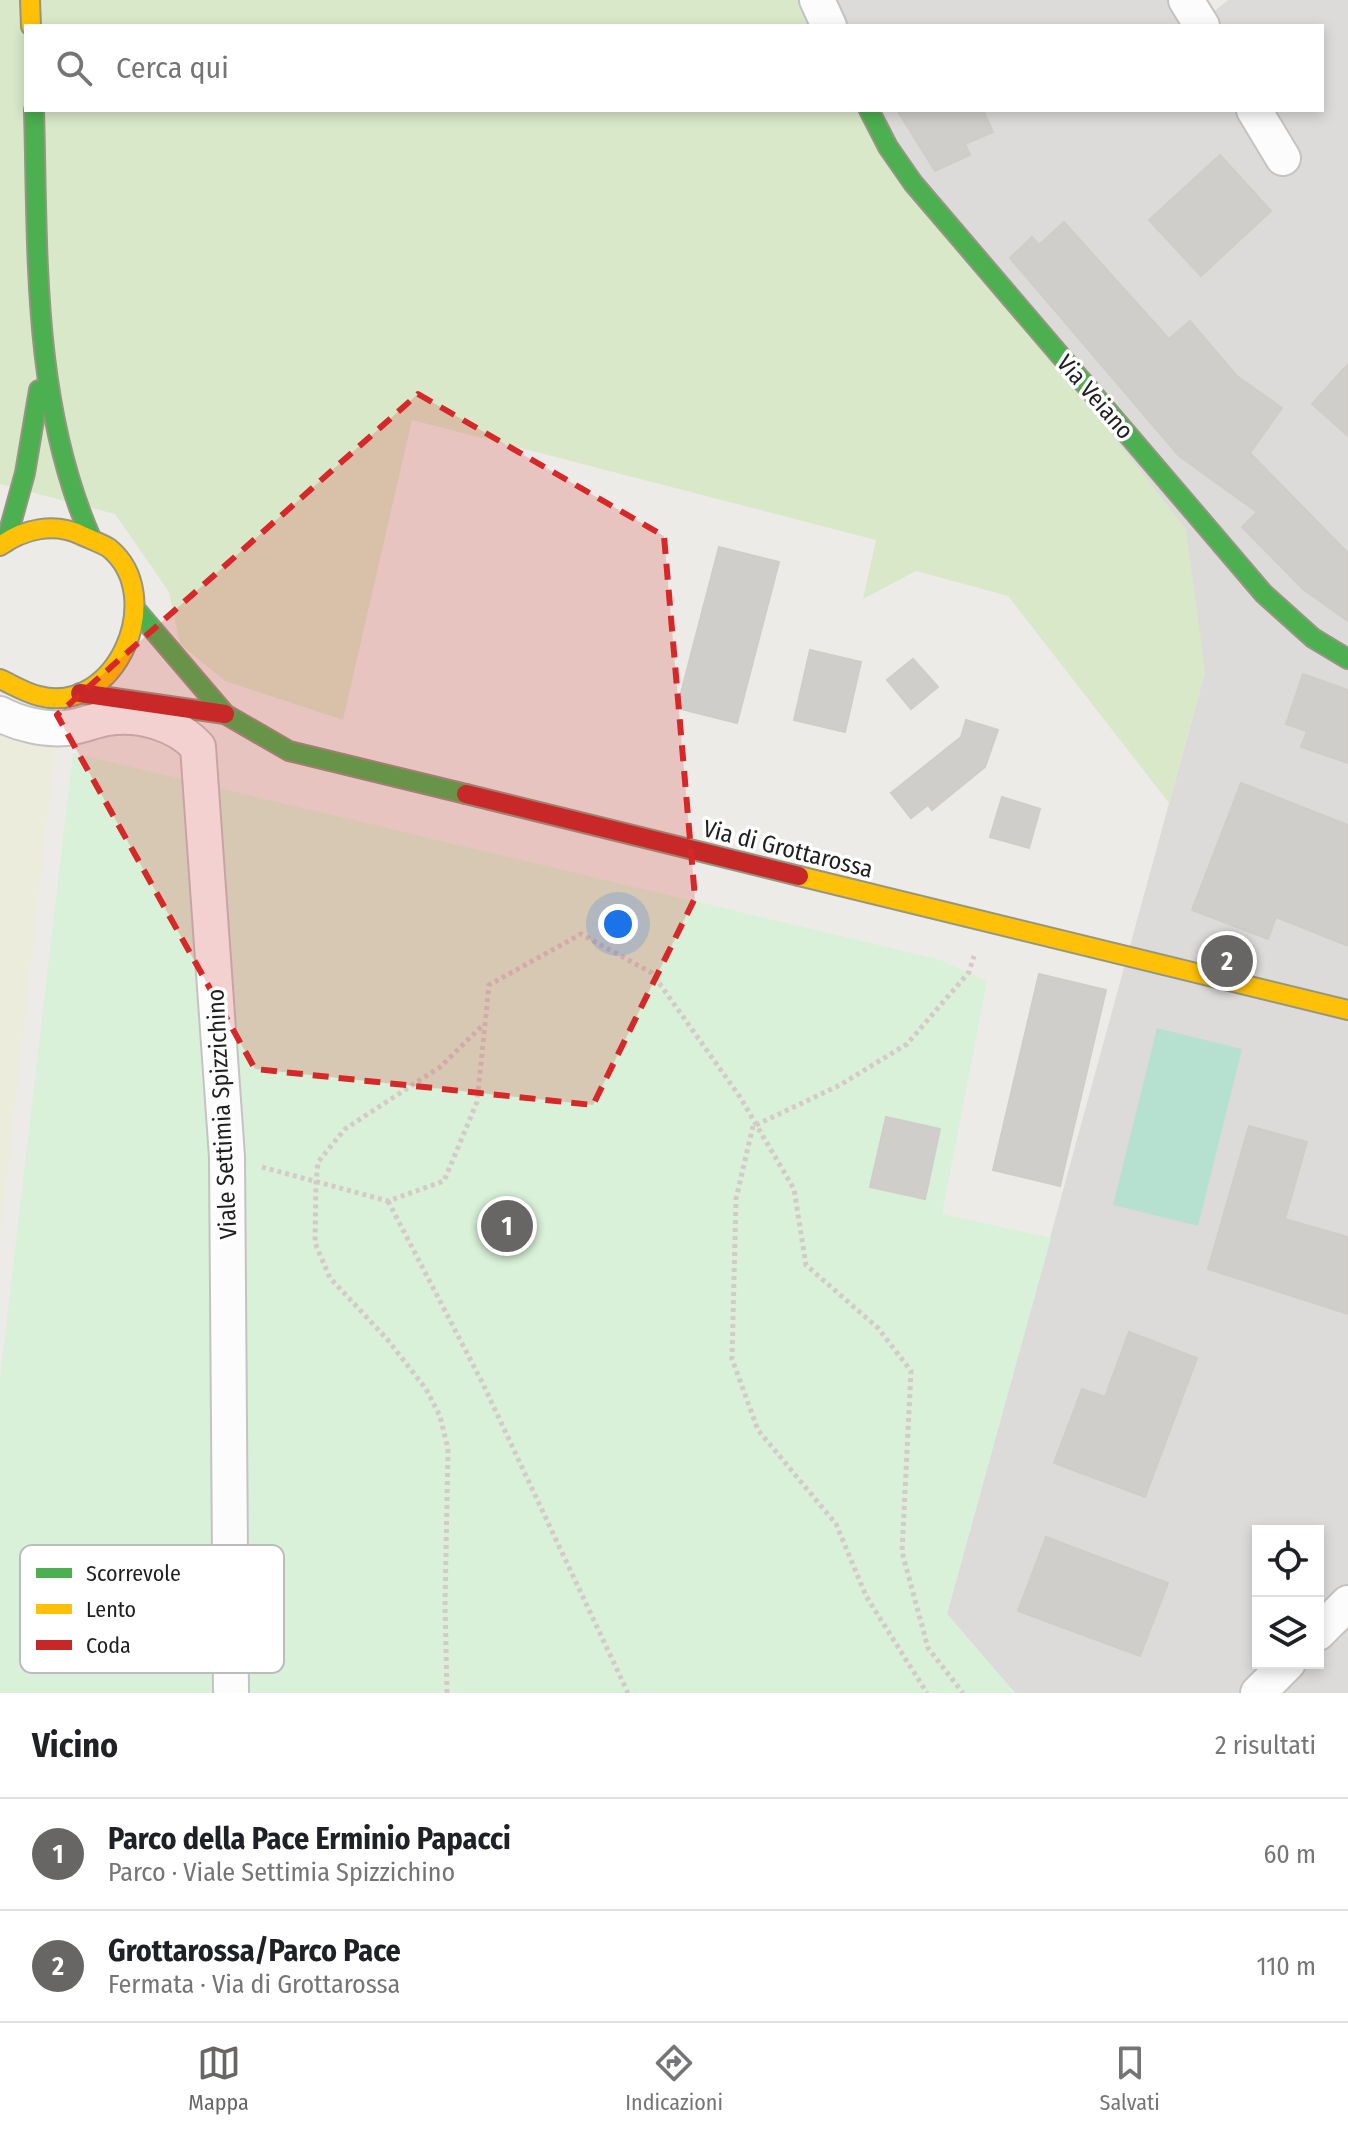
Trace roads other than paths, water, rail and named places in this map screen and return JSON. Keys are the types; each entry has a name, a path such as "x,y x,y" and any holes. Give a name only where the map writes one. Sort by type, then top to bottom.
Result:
{"street":[{"path":"30,0 31,24"},
{"path":"817,0 828,24"},
{"path":"1186,0 1201,24"},
{"path":"34,112 43,360 69,492 91,538 124,570 136,596 133,637 122,660 111,674 80,693"},
{"name":"Via Veiano","path":"870,112 896,159 931,205 1264,594 1299,627 1348,659"},
{"path":"1255,112 1283,158"},
{"path":"3,544 25,473 43,360"},
{"path":"3,544 20,534 47,529 64,529 91,538"},
{"name":"Via di Grottarossa","path":"137,611 225,714 289,751 1348,1010"},
{"name":"Via di Grottarossa","path":"0,679 32,695 56,698 80,693 225,714"},
{"name":"Viale Settimia Spizzichino","path":"0,714 36,727 67,728 111,717 135,718 181,732 198,747 227,1157 230,1545"},
{"path":"1324,1627 1348,1603"},
{"path":"1258,1693 1282,1669"},
{"name":"Viale Settimia Spizzichino","path":"231,1673 231,1693"}],"place":[{"name":"Grottarossa/Parco Pace","path":"1227,961"},
{"name":"Parco della Pace Erminio Papacci","path":"507,1226"}]}
